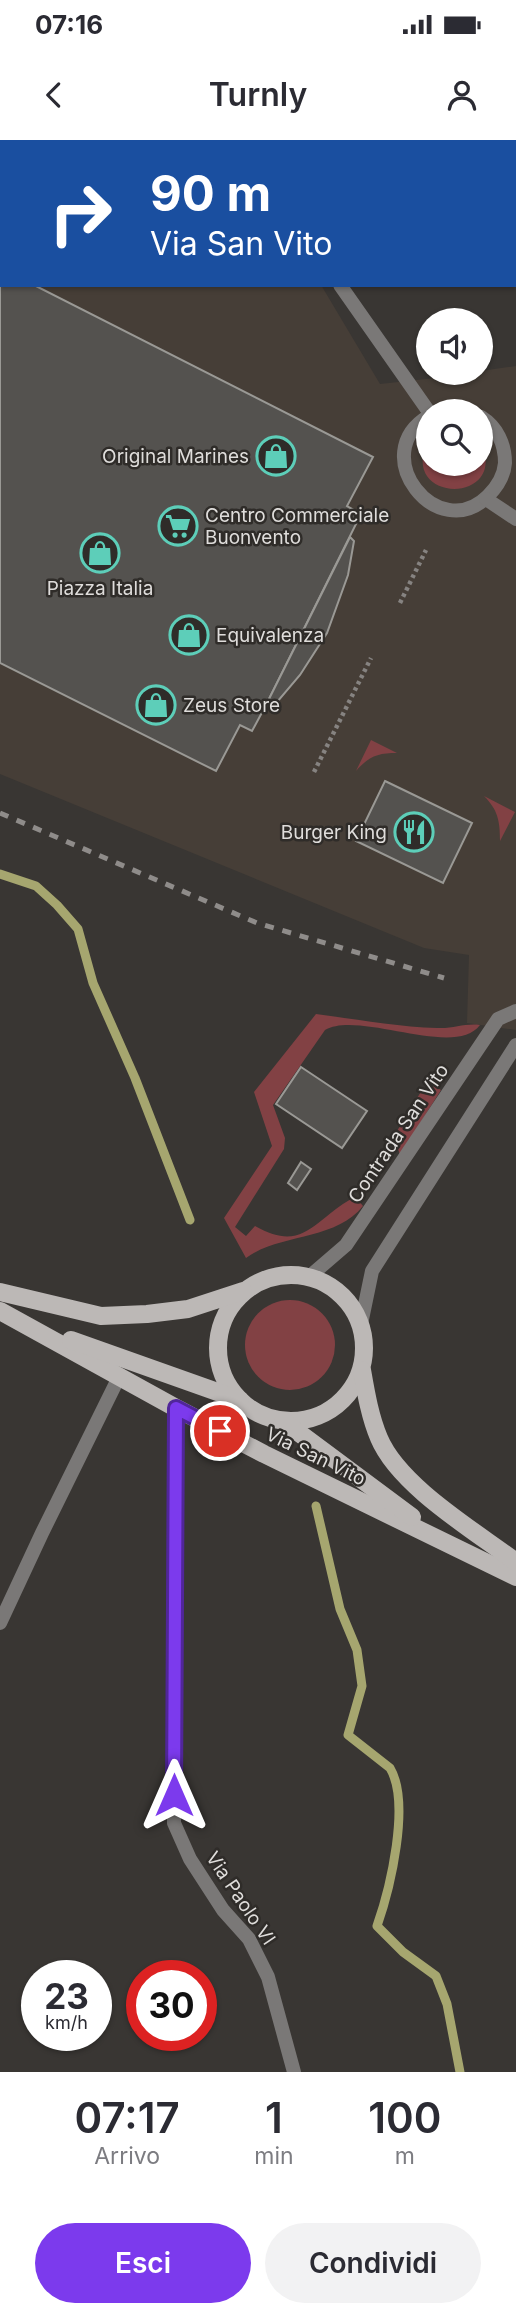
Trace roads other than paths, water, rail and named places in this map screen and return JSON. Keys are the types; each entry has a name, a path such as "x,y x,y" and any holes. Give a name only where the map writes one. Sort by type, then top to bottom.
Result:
{"main road":[{"path":"286,1274 310,1276 334,1287 348,1301 361,1324 365,1347 362,1370 354,1387 326,1413 304,1420 283,1421 263,1416 240,1400 224,1379 218,1357 218,1335 225,1314 243,1292 257,1282 286,1274"},
{"path":"0,1292 102,1316 188,1309 243,1292"},
{"name":"Via San Vito","path":"0,1311 264,1454 516,1577"},
{"name":"Via San Vito","path":"18,1321 240,1400"},
{"name":"Via San Vito","path":"362,1370 380,1441 401,1473 444,1509 516,1562"},
{"name":"Via San Vito","path":"283,1421 450,1544"}],"street":[{"path":"341,287 419,399"},
{"path":"416,427 405,446 404,464 409,481 430,504 459,510 486,499 498,485 504,469 505,452 493,428"},
{"path":"486,499 516,519"},
{"name":"Contrada San Vito","path":"310,1276 346,1245 498,1019 516,1012"},
{"path":"361,1324 372,1271 516,1045"},
{"path":"0,1623 119,1377"},
{"name":"Via Paolo VI","path":"176,1408 174,1823 190,1859 223,1910 250,1939 268,1976 294,2072"}],"waterway":[{"path":"0,874 36,886 78,929 93,983 135,1078 190,1220"},
{"path":"316,1506 340,1609 357,1650 362,1686 348,1735 390,1768 399,1802 399,1824 392,1869 377,1926 403,1952 436,1976 447,2004 460,2072"}],"railway":[{"path":"0,813 257,923 444,978"}],"place":[{"name":"Original Marines","path":"276,456"},
{"name":"Centro Commerciale Buonvento","path":"178,526"},
{"name":"Piazza Italia","path":"100,553"},
{"name":"Equivalenza","path":"189,635"},
{"name":"Zeus Store","path":"156,705"},
{"name":"Burger King","path":"414,832"}]}
